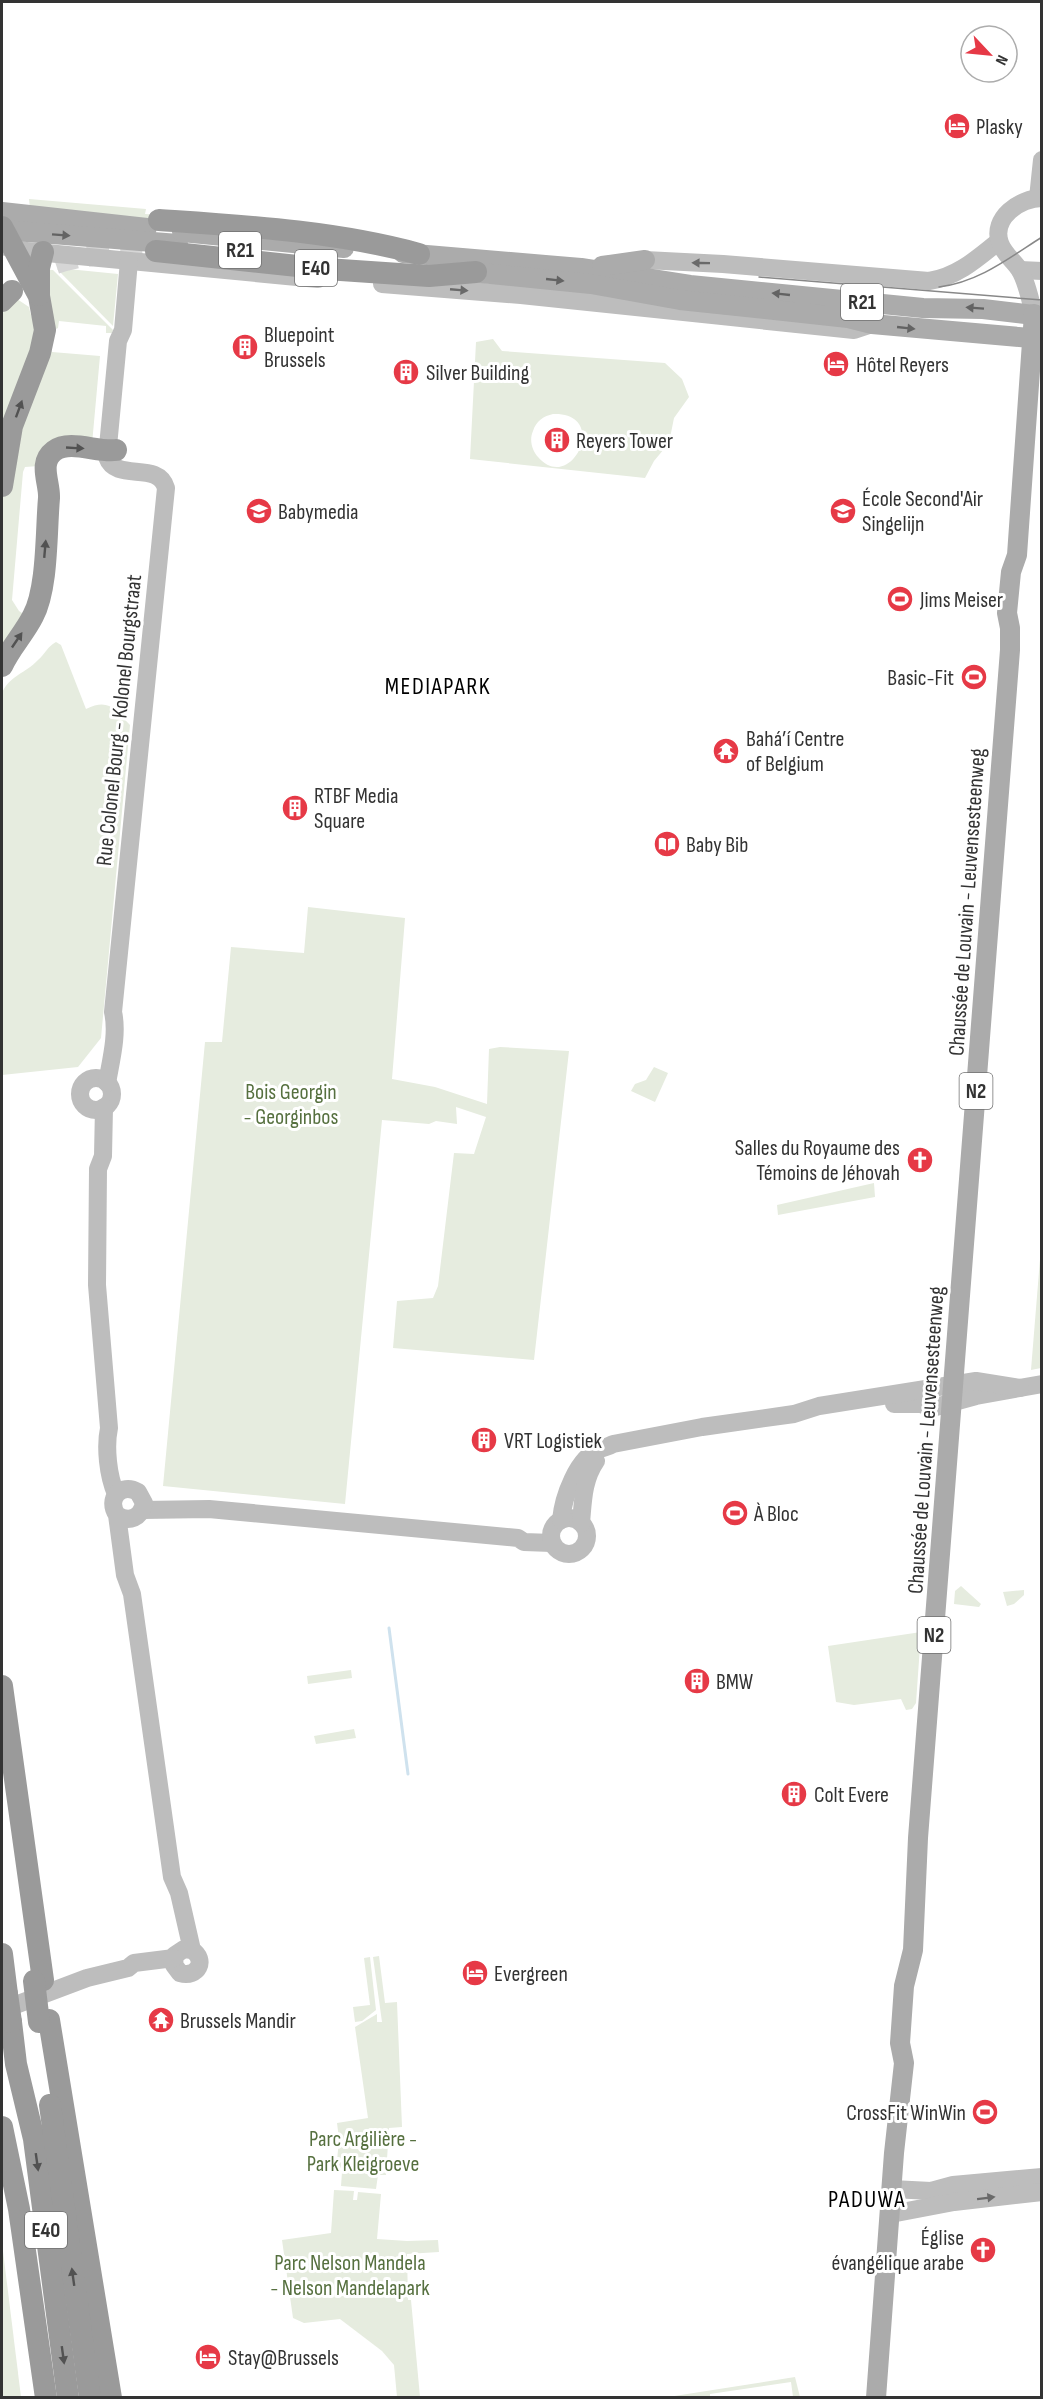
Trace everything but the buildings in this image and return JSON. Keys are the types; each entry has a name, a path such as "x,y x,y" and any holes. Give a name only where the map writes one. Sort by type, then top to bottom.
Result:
{"highway":[{"name":"E40","path":"159,220 266,228 386,245 419,254"},
{"path":"4,232 39,296"},
{"name":"E40","path":"156,251 326,269 429,276 476,272"},
{"path":"2,486 12,426 40,353 45,330 39,296 39,268 42,252"},
{"path":"2,666 34,615 41,594 50,488 45,469 48,458 54,451 68,446 114,456"},
{"name":"E40","path":"2,1686 38,1980"},
{"name":"E40","path":"3,1766 20,1830"},
{"name":"E40","path":"3,1766 44,2021 111,2397"},
{"name":"E40","path":"2,1954 7,2009 16,2064 34,2139 68,2397"},
{"name":"E40","path":"44,2021 50,2116 90,2397"},
{"name":"E40","path":"16,2064 19,2209"},
{"name":"E40","path":"2,2127 19,2209 46,2397"}],"main road":[{"name":"R21","path":"4,232 168,231 581,268 714,287 923,308 1039,310"},
{"name":"R21","path":"4,232 158,242 476,272 600,285 680,300 848,318 872,324 1037,339"},
{"path":"581,268 645,260"},
{"name":"N2","path":"1037,339 1039,310"},
{"name":"Chaussée de Louvain - Leuvensesteenweg","path":"876,2397 904,2064 900,2043 903,1997 913,1950 918,1838 1011,628 1020,573 1017,555 1037,339"}],"street":[{"path":"645,260 929,281 963,269 999,241 1002,225 1010,211 1022,202 1040,198 1041,160"},
{"path":"4,232 42,252 296,277 532,296 854,330 872,324"},
{"name":"N2","path":"999,241 1009,258 1020,270 1039,310"},
{"path":"114,456 118,341 123,330 129,261"},
{"path":"1020,270 1041,271"},
{"name":"Rue Colonel Bourg - Kolonel Bourgstraat","path":"98,1108 111,1095 102,1080 115,1020 113,1012 166,488 162,479 155,474 114,456"},
{"name":"Rue Colonel Bourg - Kolonel Bourgstraat","path":"98,1108 81,1100 81,1089 86,1081 102,1080"},
{"name":"Rue Colonel Bourg - Kolonel Bourgstraat","path":"7,2009 87,1978 128,1968 134,1963 180,1957 174,1946 170,1893 172,1877 132,1594 135,1573 130,1530 130,1504 115,1438 109,1428 100,1344 97,1285 98,1169 103,1156 98,1108"},
{"path":"607,1448 590,1455 578,1469 567,1492 555,1531 557,1550 565,1554 577,1552 586,1543 584,1487 588,1472 607,1448 613,1444 794,1414 819,1407 953,1394 984,1381 1020,1388 1041,1384"},
{"path":"130,1504 209,1509 518,1538 524,1542 555,1531 569,1518 585,1522"},
{"path":"891,2214 931,2199 952,2185 1041,2177"},
{"path":"892,2189 954,2202 1041,2192"}],"green space":[{"path":"29,199 146,209 145,214 160,215 159,224 30,208"},
{"path":"43,269 53,270 113,330 112,333 106,333 106,326 59,321 56,329 51,322"},
{"path":"57,269 118,274 113,326"},
{"path":"14,297 29,307 33,320 50,345 52,352 100,356 92,444 39,466 25,467 23,472 12,600 19,611 28,617 2,660 2,314"},
{"path":"493,339 502,351 665,363 682,379 689,397 674,418 669,443 654,461 645,478 470,459 476,342","holes":["553,414 570,417 580,425 582,437 580,449 573,460 562,466 550,466 538,457 533,448 531,438 534,427 541,419"]},
{"path":"56,642 61,645 86,709 106,705 115,710 130,725 101,1038 78,1067 2,1075 2,693 9,682 33,664"},
{"name":"Bois Georgin - Georginbos","path":"308,907 405,918 392,1079 435,1087 487,1104 489,1049 500,1047 569,1051 534,1360 393,1348 397,1301 433,1298 438,1286 454,1153 474,1154 486,1117 456,1107 457,1124 436,1121 429,1124 382,1120 345,1504 163,1486 205,1042 222,1042 231,947 304,953"},
{"path":"654,1067 668,1073 655,1102 631,1091 635,1084 646,1080"},
{"path":"874,1183 875,1197 778,1215 777,1205"},
{"path":"1041,1247 1041,1368 1031,1370"},
{"path":"961,1586 981,1604 979,1607 954,1604 955,1591"},
{"path":"1024,1590 1024,1595 1014,1604 1007,1606 1003,1592"},
{"path":"921,1632 916,1703 912,1709 906,1710 901,1699 854,1705 836,1702 828,1646"},
{"path":"351,1670 352,1678 308,1684 307,1676"},
{"path":"354,1729 356,1738 316,1744 314,1736"},
{"name":"Parc Argilière - Park Kleigroeve","path":"379,1956 385,2003 397,2002 402,2127 389,2128 386,2175 378,2175 376,2189 341,2186 342,2172 336,2172 339,2139 337,2123 368,2118 355,2027 377,2014 377,2022 382,2022 373,1957"},
{"path":"370,1957 376,2010 362,2021 355,2022 353,2007 370,2005 364,1958"},
{"name":"Parc Nelson Mandela - Nelson Mandelapark","path":"334,2190 354,2191 353,2200 357,2200 358,2192 381,2194 377,2239 438,2240 439,2252 407,2254 408,2300 411,2300 420,2397 397,2397 394,2365 382,2351 340,2319 304,2323 293,2318 282,2240 331,2233"},
{"path":"2,2243 21,2397 2,2397"},
{"path":"795,2377 800,2397 793,2397 791,2382 710,2394 710,2397 668,2397"}],"waterway":[{"path":"389,1628 408,1774"}],"tunnel":[{"path":"26,278 41,269 72,258 156,251"}],"tram line":[{"path":"939,287 980,275 1042,237"},
{"path":"759,277 1042,300"}],"place":[{"name":"Plasky","path":"957,126"},
{"name":"Bluepoint Brussels","path":"245,347"},
{"name":"Hôtel Reyers","path":"836,364"},
{"name":"Silver Building","path":"406,372"},
{"name":"Reyers Tower","path":"557,440"},
{"name":"Babymedia","path":"259,511"},
{"name":"École Second'Air Singelijn","path":"843,511"},
{"name":"Jims Meiser","path":"900,599"},
{"name":"Basic-Fit","path":"974,677"},
{"name":"Bahá’í Centre of Belgium","path":"726,751"},
{"name":"RTBF Media Square","path":"295,808"},
{"name":"Baby Bib","path":"667,844"},
{"name":"Salles du Royaume des Témoins de Jéhovah","path":"920,1160"},
{"name":"VRT Logistiek","path":"484,1440"},
{"name":"À Bloc","path":"735,1513"},
{"name":"BMW","path":"697,1681"},
{"name":"Colt Evere","path":"794,1794"},
{"name":"Evergreen","path":"475,1973"},
{"name":"Brussels Mandir","path":"161,2020"},
{"name":"CrossFit WinWin","path":"985,2112"},
{"name":"Église évangélique arabe","path":"983,2250"},
{"name":"Stay@Brussels","path":"208,2357"}],"district":[{"name":"MEDIAPARK","path":"438,686"},
{"name":"PADUWA","path":"867,2199"}]}
